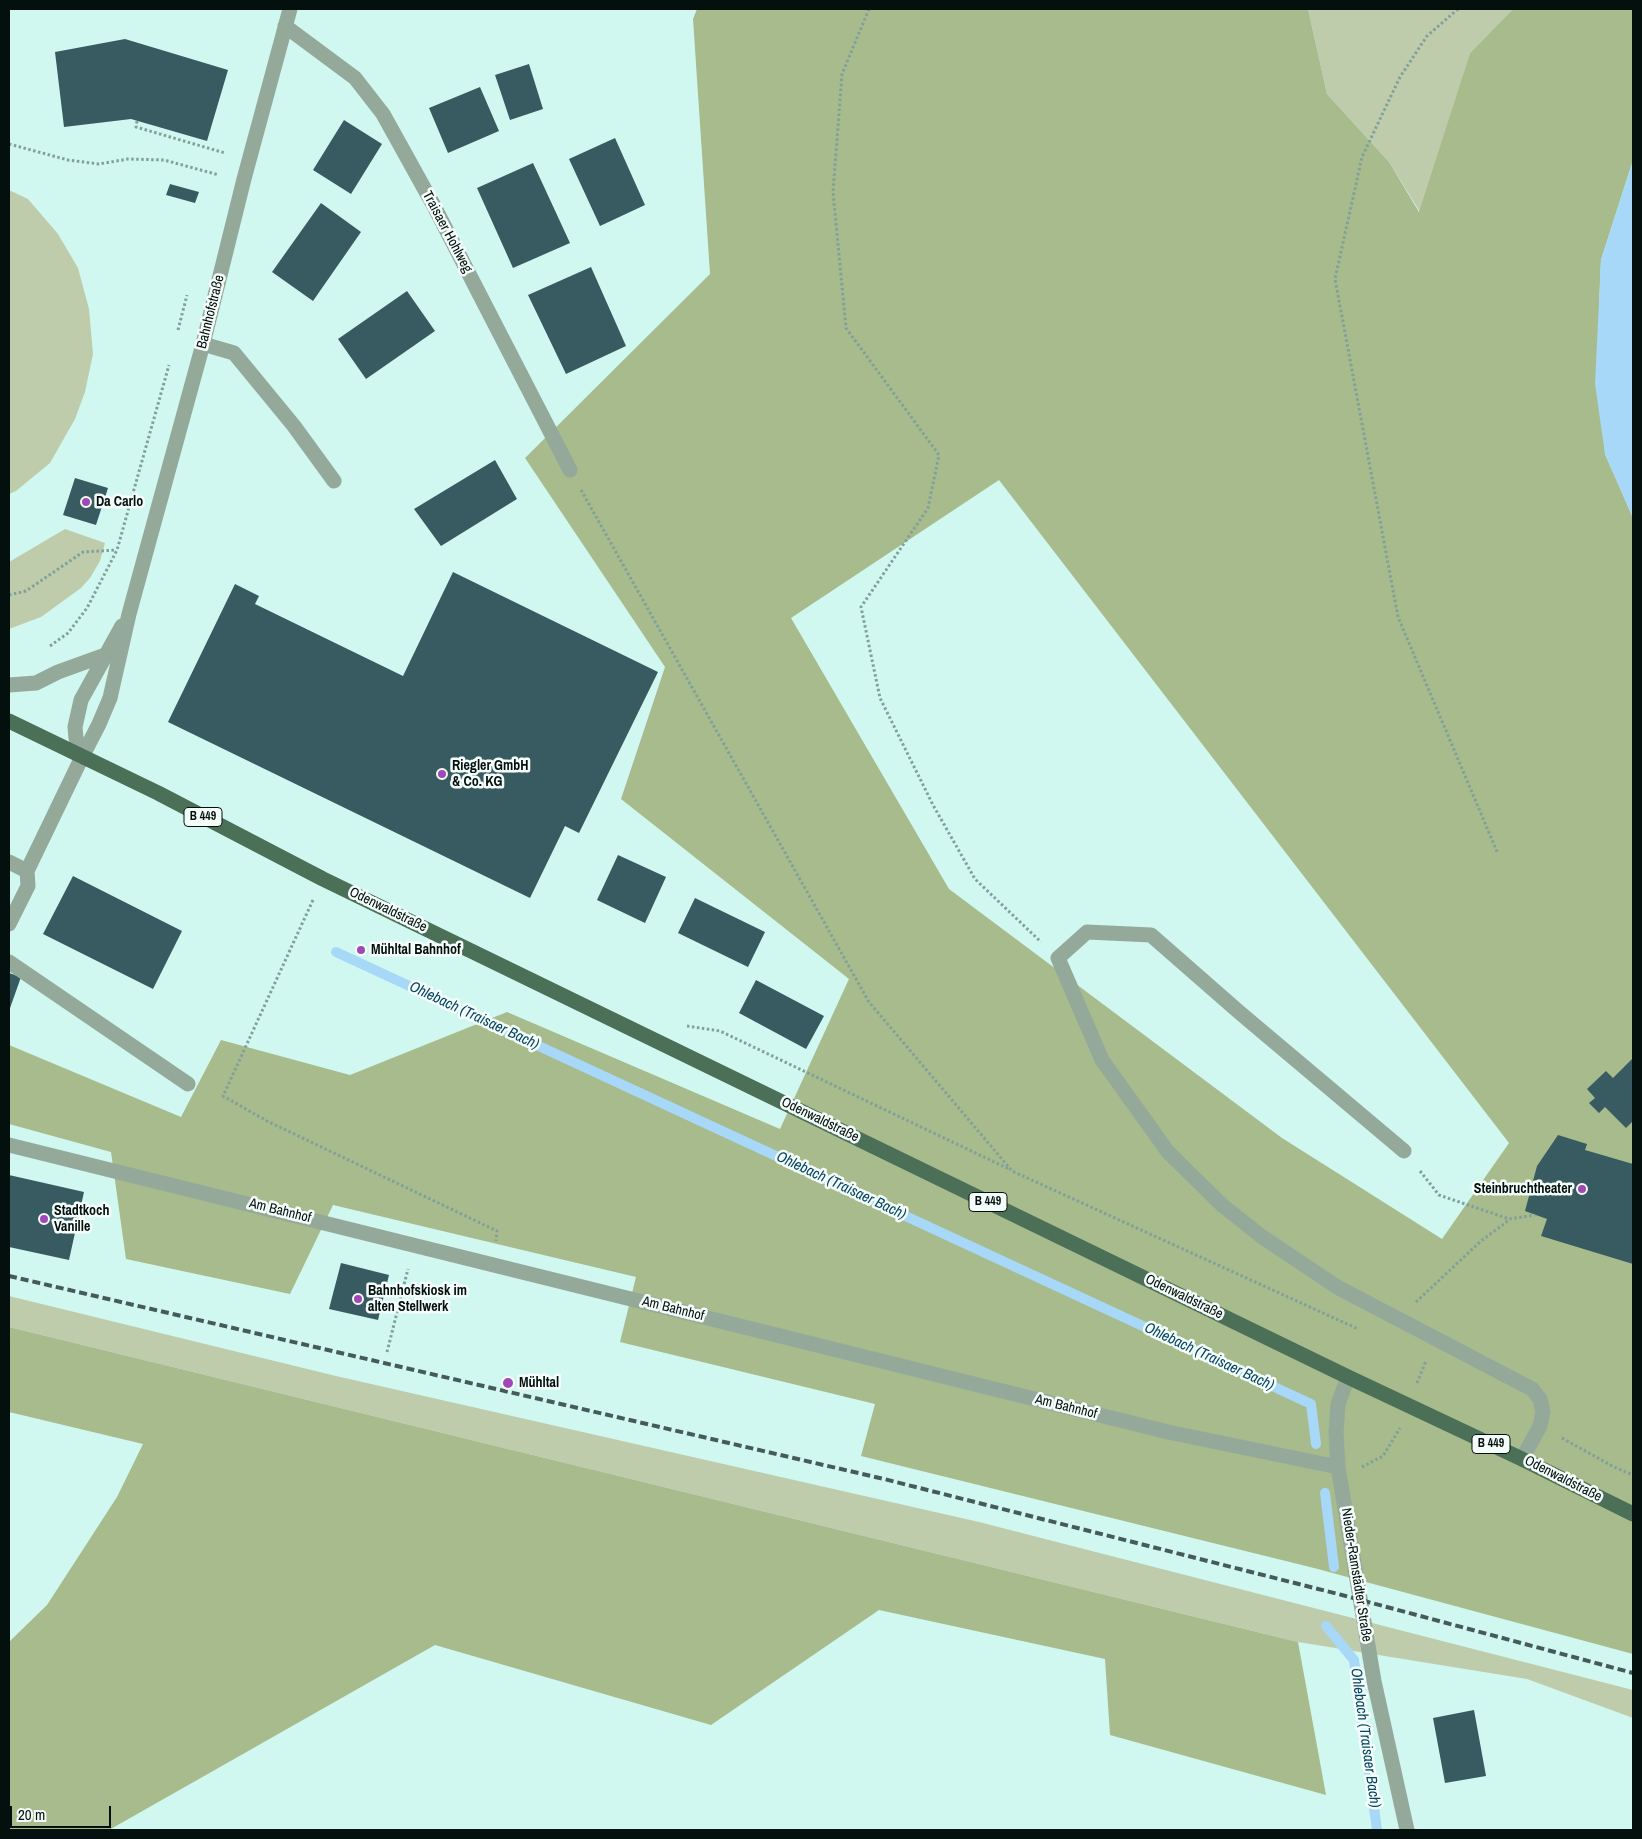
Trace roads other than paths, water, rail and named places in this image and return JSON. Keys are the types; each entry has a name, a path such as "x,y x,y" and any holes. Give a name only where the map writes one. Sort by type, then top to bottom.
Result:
{"main road":[{"name":"Odenwaldstraße","path":"9,721 158,793 323,879 1633,1514"}],"street":[{"name":"Bahnhofstraße","path":"82,757 110,698 129,614 203,344 244,179 290,9"},
{"name":"Traisaer Hohlweg","path":"286,26 355,78 384,114 434,206 570,470"},
{"path":"203,344 234,353 294,426 334,481"},
{"name":"Bahnhofstraße","path":"82,757 76,738 75,727 81,700 129,614"},
{"path":"9,685 36,683 58,672 105,655"},
{"path":"9,924 28,886 27,871 82,757"},
{"path":"9,862 27,871"},
{"path":"1404,1151 1151,935 1088,932 1058,958 1102,1060 1168,1152 1222,1205 1261,1236 1338,1287 1532,1389 1540,1399 1542,1412 1540,1426 1522,1459"},
{"path":"9,962 188,1084"},
{"name":"Am Bahnhof","path":"9,1145 1168,1432 1338,1467"},
{"name":"Nieder-Ramstädter Straße","path":"1348,1377 1338,1404 1336,1434 1338,1467 1374,1681 1407,1830"}],"water":[{"path":"1633,160 1633,518 1605,454 1595,384 1601,260"}],"waterway":[{"name":"Ohlebach (Traisaer Bach)","path":"336,952 1311,1404 1316,1444"},
{"name":"Ohlebach (Traisaer Bach)","path":"1325,1493 1334,1567"},
{"name":"Ohlebach (Traisaer Bach)","path":"1326,1626 1354,1660 1377,1830"}],"railway":[{"path":"9,1276 884,1479 1342,1595 1633,1673"}],"place":[{"name":"Da Carlo","path":"86,502"},
{"name":"Riegler GmbH & Co. KG","path":"442,774"},
{"name":"Mühltal Bahnhof","path":"361,950"},
{"name":"Steinbruchtheater","path":"1582,1189"},
{"name":"Stadtkoch Vanille","path":"44,1219"},
{"name":"Bahnhofskiosk im alten Stellwerk","path":"358,1299"},
{"name":"Mühltal","path":"508,1383"}]}
